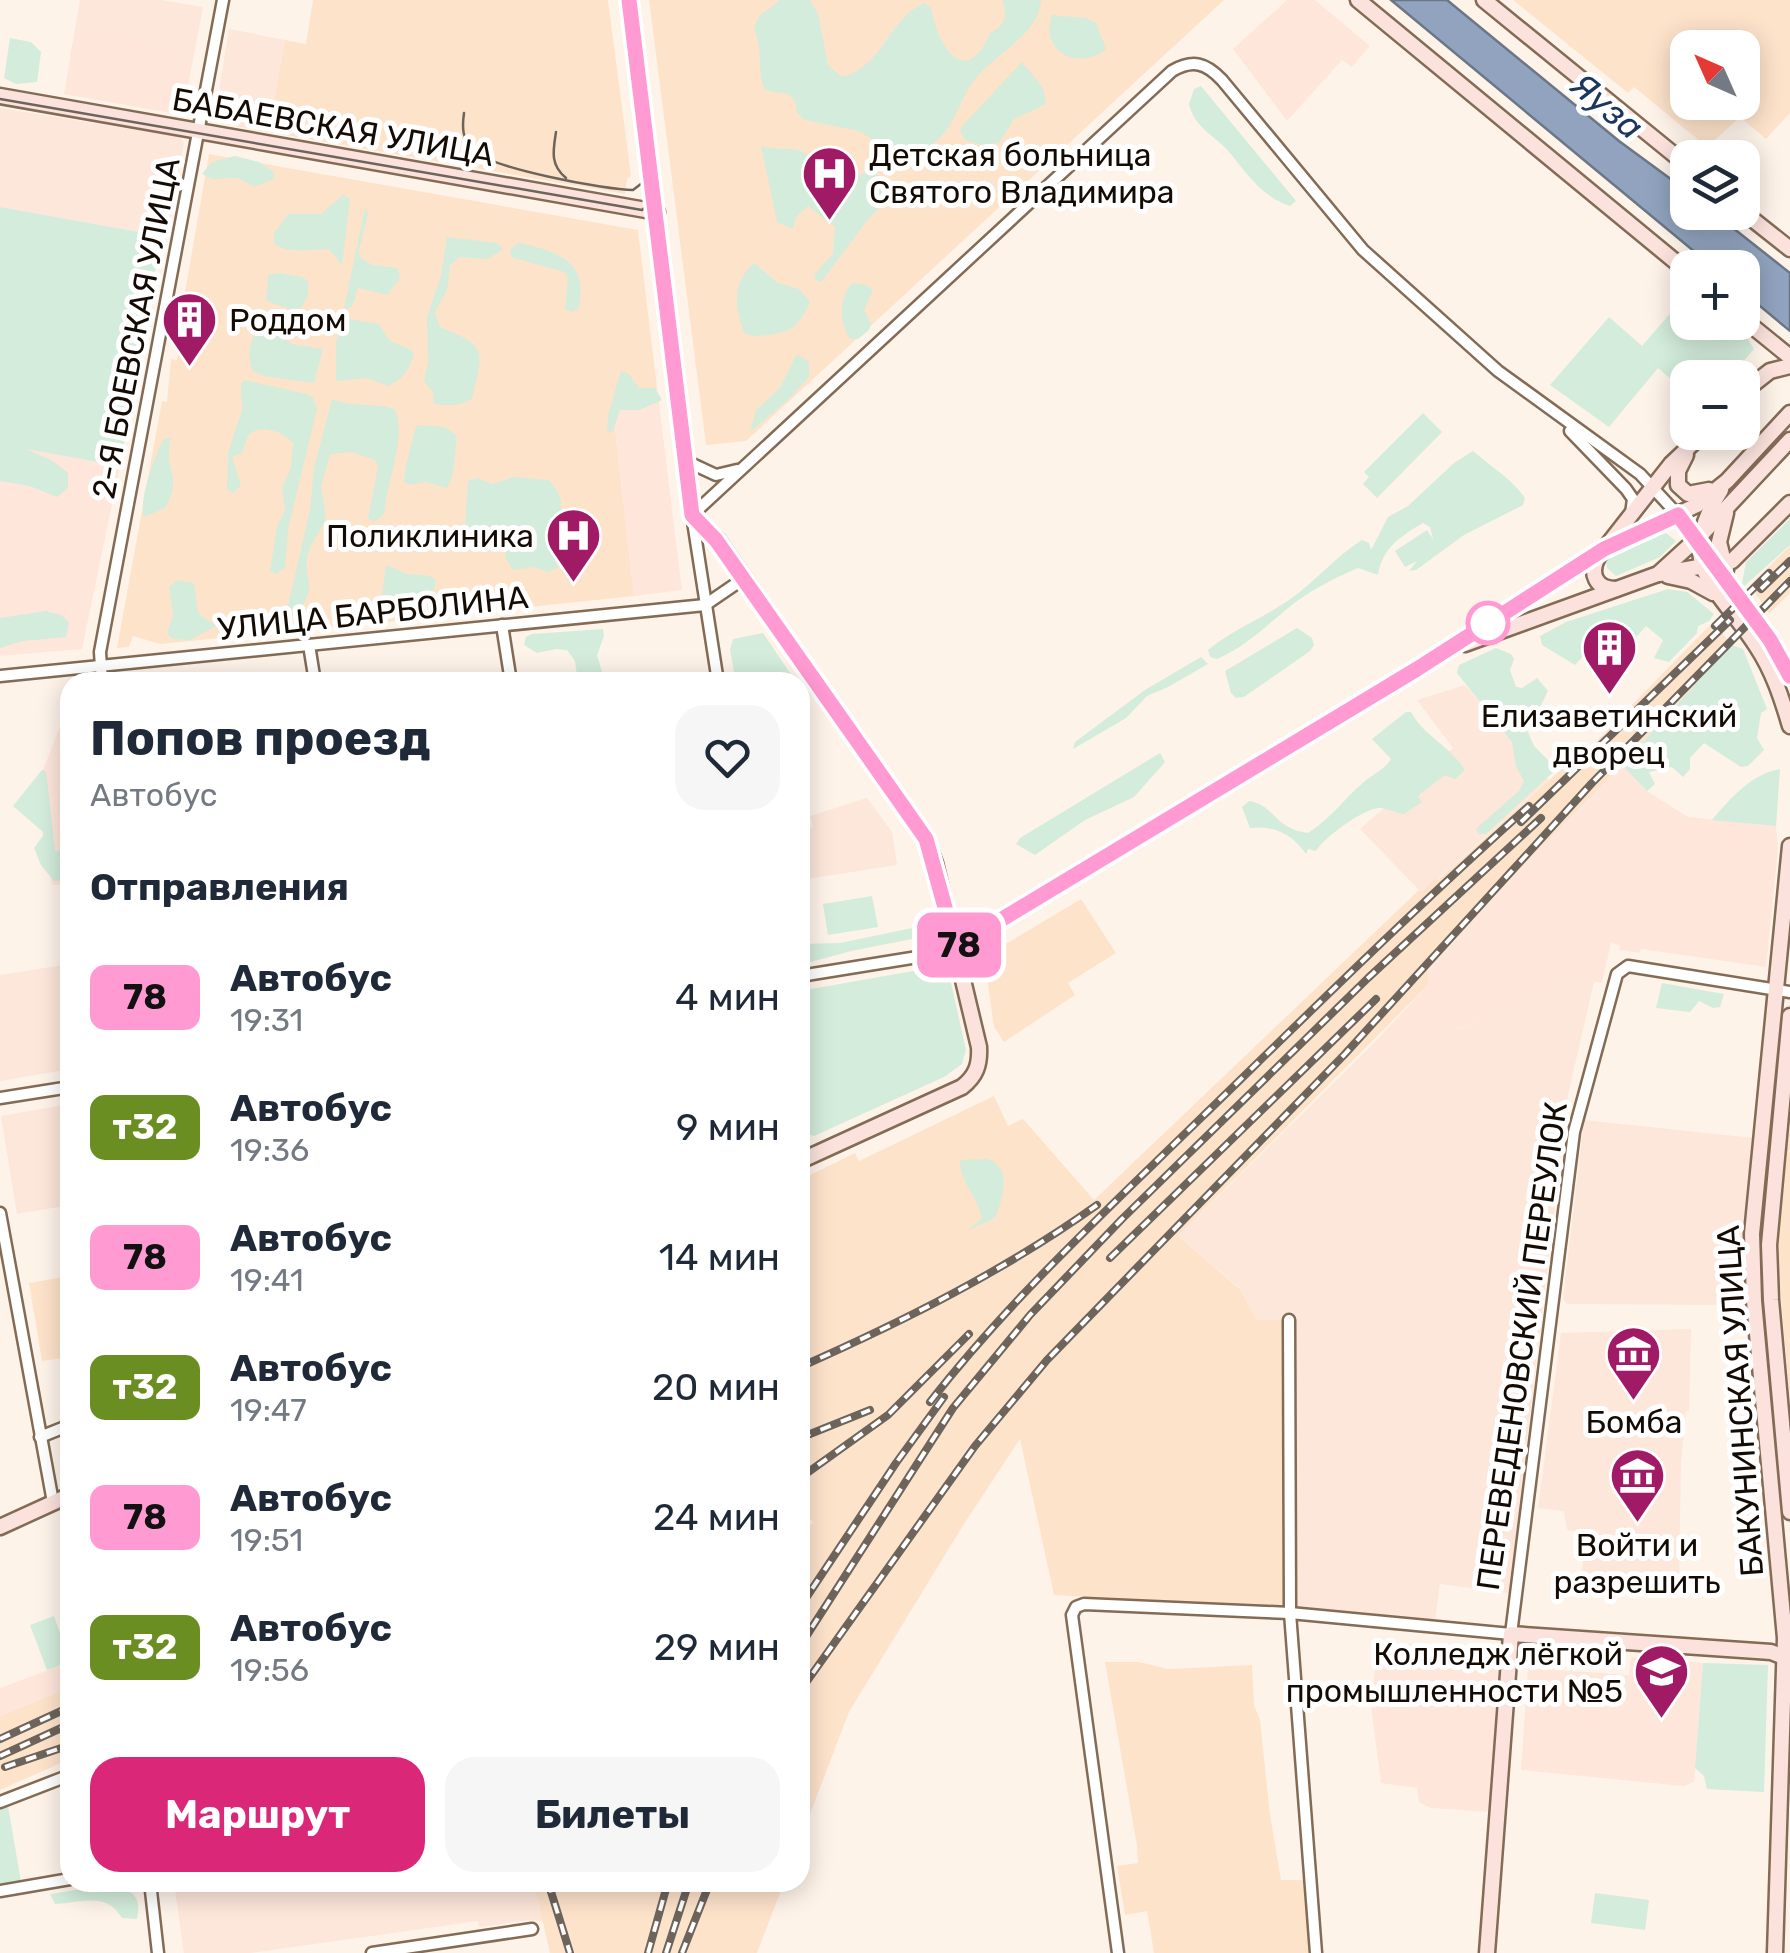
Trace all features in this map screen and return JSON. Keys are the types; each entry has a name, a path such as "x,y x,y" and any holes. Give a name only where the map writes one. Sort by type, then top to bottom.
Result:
{"street":[{"name":"2-Я БОЕВСКАЯ УЛИЦА","path":"99,666 222,0"},
{"path":"630,0 692,515 716,672"},
{"path":"1358,0 1670,257"},
{"path":"1484,0 1670,151"},
{"path":"692,515 1172,71 1192,63 1212,69 1363,250 1471,348 1552,413 1654,486 1700,540 1713,565 1770,640 1790,676"},
{"name":"БАБАЕВСКАЯ УЛИЦА","path":"0,96 657,212"},
{"path":"1760,225 1790,249"},
{"path":"1760,332 1790,357"},
{"path":"1760,373 1769,356 1766,337"},
{"path":"1760,377 1790,366"},
{"path":"1552,413 1626,489 1633,499 1631,515"},
{"path":"810,974 956,947 1437,656 1604,549 1697,505 1727,481 1790,414"},
{"path":"1658,574 1700,540 1790,440"},
{"path":"1617,589 1601,586 1592,572 1604,549 1688,450"},
{"path":"1690,450 1676,478 1682,490 1696,495 1727,481"},
{"path":"686,461 716,475 743,468"},
{"path":"1700,540 1713,503 1727,481"},
{"path":"1716,595 1713,565 1723,521 1734,500"},
{"path":"1734,594 1733,573 1739,556 1790,503"},
{"path":"692,515 716,540 809,672"},
{"path":"1723,521 1729,537 1743,545 1751,544"},
{"path":"1652,527 1675,527 1700,540"},
{"path":"1437,656 1658,574 1713,565 1739,556"},
{"path":"1658,574 1691,581 1716,595 1757,647 1786,706 1790,726"},
{"name":"УЛИЦА БАРБОЛИНА","path":"0,676 705,604 744,579"},
{"path":"502,625 509,672"},
{"path":"309,644 313,672"},
{"path":"99,666 100,672"},
{"path":"810,673 926,839 956,947 980,1063 962,1087 810,1156"},
{"name":"БАКУНИНСКАЯ УЛИЦА","path":"1774,1953 1787,1657 1752,1266 1754,1201 1783,991 1790,846"},
{"name":"ПЕРЕВЕДЕНОВСКИЙ ПЕРЕУЛОК","path":"1486,1953 1511,1634 1574,1132 1617,974 1628,966 1783,991"},
{"name":"БАКУНИНСКАЯ УЛИЦА","path":"1790,1016 1769,1255 1790,1512"},
{"path":"0,1098 60,1089"},
{"path":"0,1213 53,1502"},
{"path":"1289,1320 1290,1614 1316,1953"},
{"path":"40,1437 60,1429"},
{"path":"0,1526 60,1499"},
{"path":"1118,1953 1072,1615 1084,1604 1290,1614 1771,1652 1787,1657"},
{"path":"0,1802 60,1778"},
{"path":"0,1891 60,1881"},
{"path":"151,1892 158,1953"},
{"path":"372,1953 532,1930"}],"shaded area":[{"path":"80,0 161,0 203,7 193,60 167,55 168,46 75,28"},
{"path":"313,0 608,0 631,176 625,194 268,132 285,40 306,44"},
{"name":"Детская больница Святого Владимира","path":"649,0 1224,0 746,441 706,445"},
{"path":"1287,0 1315,0 1370,46 1352,67 1342,60 1287,121 1233,49"},
{"path":"1513,0 1790,0 1790,113 1766,139 1744,120 1760,120 1760,30 1670,30 1670,117 1634,87 1628,93"},
{"path":"75,28 168,46 167,55 193,60 182,115 64,94"},
{"path":"229,29 285,40 268,132 214,122"},
{"path":"0,108 180,137 184,143 167,237 0,207"},
{"path":"1674,120 1737,120 1715,140 1698,140"},
{"path":"209,154 638,230 659,404 613,410 634,596 160,644 133,636 129,647 117,648 162,401 167,402 171,359 177,360 182,333 178,332"},
{"path":"659,404 682,590 634,596 613,410"},
{"path":"0,444 120,466 82,649 0,656"},
{"path":"1790,546 1790,593 1769,614 1750,585"},
{"path":"1714,621 1731,645 1622,765 1469,922 1428,969 1428,985 1178,1236 1241,1290 1256,1320 1284,1320 1284,1609 1054,1595 1020,1439 849,1712 810,1814 810,1175 855,1153 859,1161 994,1096 1008,1126 1023,1119 1094,1200 1419,890 1422,892 1435,878 1438,880 1584,749 1588,750"},
{"path":"1465,685 1549,780 1422,893 1360,829 1453,748 1417,700"},
{"path":"60,726 60,885 52,885 43,826 26,815"},
{"path":"1622,765 1647,791 1688,817 1776,826 1778,848 1766,967 1641,949 1640,953 1619,950 1620,945 1611,943 1602,983 1568,977 1412,1048 1403,1040 1386,1058 1372,1045 1428,985 1428,969"},
{"path":"867,798 892,832 897,865 810,878 810,816"},
{"path":"1081,899 1116,953 1068,983 1075,995 1004,1042 994,1027 985,964 1004,945"},
{"path":"60,966 60,1071 0,1081 0,975"},
{"path":"1568,976 1594,982 1568,1095 1509,1593 1440,1584 1435,1621 1295,1609 1295,1320 1256,1321 1241,1289 1178,1236 1372,1045 1386,1057 1404,1039 1413,1047 1456,1026 1459,1030"},
{"path":"1790,1099 1790,1404 1778,1224"},
{"path":"60,1106 60,1207 17,1214 1,1116"},
{"path":"1584,1120 1753,1138 1746,1214 1748,1305 1567,1304 1563,1299"},
{"path":"60,1278 60,1358 42,1361 29,1283"},
{"path":"1691,1329 1689,1411 1681,1463 1679,1583 1641,1580 1639,1593 1580,1586 1583,1561 1574,1560 1578,1532 1567,1530 1564,1511 1538,1508 1561,1333"},
{"path":"1378,1642 1503,1651 1491,1812 1431,1808 1419,1802 1417,1788 1381,1783 1371,1706"},
{"path":"1631,1657 1703,1663 1694,1782 1684,1786 1521,1770 1528,1668 1629,1675"},
{"path":"1105,1662 1139,1662 1168,1669 1252,1665 1254,1705 1260,1720 1281,1880 1304,1880 1309,1953 1154,1953 1147,1911 1125,1915 1117,1866 1138,1863 1137,1846"},
{"path":"60,1666 60,1691 0,1716 0,1688"},
{"path":"60,1691 60,1763 0,1790 0,1716"},
{"path":"175,1892 536,1892 544,1922 530,1920 479,1927 478,1921 250,1953 184,1953"},
{"path":"536,1892 781,1892 757,1953 550,1953"}],"green space":[{"path":"780,0 810,0 818,14 828,65 842,77 867,63 902,20 924,3 931,8 946,48 963,60 972,59 1002,23 1002,0 1041,0 1033,24 980,73 941,137 922,150 878,143 859,131 805,120 788,94 765,90 754,28 759,16"},
{"path":"1052,15 1086,18 1096,23 1106,49 1084,58 1064,54 1051,39"},
{"path":"10,38 31,42 41,52 37,82 16,84 4,78"},
{"path":"1022,62 1043,88 1046,104 1014,119 999,143 982,145 965,140 960,131 962,126"},
{"path":"1201,86 1296,201 1290,206 1263,191 1196,119 1189,104 1194,89"},
{"path":"761,146 803,152 812,164 814,176 822,182 839,185 870,173 877,174 887,187 889,198 821,282 814,274 833,254 835,227 808,206 795,218 793,229 777,222"},
{"path":"235,156 259,162 274,172 274,179 254,187 238,178 212,179 202,174 212,162"},
{"path":"343,195 350,198 342,265 330,250 295,250 274,244 274,233 288,214 321,214"},
{"path":"0,207 161,236 120,466 26,449 68,473 68,488 57,497 30,486 0,481"},
{"path":"365,208 368,214 360,257 372,265 398,268 400,278 387,295 358,288 353,305 347,309 344,308"},
{"path":"447,237 497,243 503,249 488,259 459,257 450,265 447,290 435,312 440,327 467,339 480,359 472,398 449,405 434,403 433,392 424,381 428,363 427,318 441,275"},
{"path":"518,243 568,261 580,280 578,309 571,312 565,308 568,278 564,272 511,257 510,250"},
{"path":"754,263 778,283 799,289 810,301 803,316 789,329 761,336 744,333 738,287"},
{"path":"279,273 308,281 308,296 301,308 290,309 266,301 268,275"},
{"path":"852,283 873,290 864,310 871,323 869,330 858,339 850,339 842,318 844,297"},
{"path":"1670,314 1670,340 1748,340 1754,349 1745,360 1670,360 1670,378 1658,368 1609,427 1550,385 1609,317 1642,346"},
{"path":"343,318 379,324 389,340 414,353 402,377 388,386 368,378 336,381 336,342"},
{"path":"260,326 268,327 292,344 323,349 314,383 253,371 250,348"},
{"path":"797,354 809,362 809,377 750,432 756,410 779,389"},
{"path":"621,371 628,373 639,388 655,388 662,400 639,410 620,410 613,430 607,434 608,415"},
{"path":"245,380 307,394 317,409 288,529 285,568 276,574 270,571 277,527 285,510 282,488 291,467 293,443 272,431 253,432 243,452 232,457 241,486 233,493 227,489 228,452 242,410 241,383"},
{"path":"332,399 394,409 398,445 385,513 374,522 368,518 378,467 375,460 352,452 330,454 321,486 326,516 308,555 308,592 302,607 291,610 288,605 310,510 314,468"},
{"path":"1423,413 1442,432 1377,498 1363,484 1369,477 1364,472"},
{"path":"417,425 445,427 457,436 453,474 447,488 426,482 404,482"},
{"path":"165,438 171,439 173,487 165,508 144,517 148,478"},
{"path":"1473,451 1519,491 1525,498 1523,505 1464,535 1409,571 1417,561 1405,567 1395,551 1427,530 1433,539 1430,527 1423,523 1388,550 1378,575 1358,568 1340,576 1296,602 1237,649 1217,659 1210,657 1208,650 1289,600 1362,540 1369,543 1371,550 1388,517 1408,506 1454,463"},
{"path":"513,477 548,480 556,489 562,509 558,568 548,572 534,567 513,570 505,557 509,535 505,531 465,528 468,481 478,478 492,484"},
{"path":"1790,519 1790,545 1741,589 1746,562"},
{"path":"1666,533 1676,541 1660,557 1616,576 1607,568 1605,554 1648,535"},
{"path":"386,566 436,580 434,590 425,597 381,602"},
{"path":"178,580 194,583 198,613 216,626 190,640 172,639 167,633 173,615 169,587"},
{"path":"1668,589 1687,592 1714,614 1698,626 1697,633 1669,662 1654,658 1663,640 1646,626 1629,645 1598,639 1575,665 1542,645 1540,636 1566,622"},
{"path":"46,611 69,622 66,637 23,641 0,648 0,618"},
{"path":"1297,628 1312,638 1314,645 1310,651 1244,697 1236,698 1225,671"},
{"path":"603,629 597,655 602,672 577,672 567,650 537,653 524,645 526,637"},
{"path":"763,633 789,672 734,672 730,650 733,639"},
{"path":"1731,645 1743,649 1767,709 1761,713 1757,738 1764,750 1748,766 1741,767 1704,743 1690,758 1690,769 1683,777 1672,767 1649,772 1655,784 1647,791 1622,765"},
{"path":"1496,648 1514,659 1510,670 1516,687 1522,688 1537,678 1548,691 1525,725 1534,746 1551,763 1567,747 1572,747 1574,753 1486,834 1480,834 1476,830 1479,826 1519,791 1524,781 1516,766 1512,742 1457,673 1459,665"},
{"path":"1201,657 1208,664 1147,696 1126,718 1073,749 1075,742 1145,690"},
{"path":"1411,712 1465,770 1455,779 1445,775 1420,794 1422,802 1404,814 1381,808 1363,813 1316,851 1308,849 1306,854 1281,832 1250,828 1242,807 1249,801 1258,803 1288,826 1308,833 1388,763 1391,759 1372,739"},
{"path":"1160,753 1165,762 1134,797 1085,820 1035,855 1016,844 1020,838"},
{"path":"1780,769 1776,826 1712,820 1750,782"},
{"path":"42,770 46,771 55,851 60,851 60,880 54,881 41,865 34,848 43,832 13,806"},
{"path":"872,896 878,927 828,935 823,904"},
{"path":"922,929 917,938 810,962 810,944 840,943"},
{"path":"947,965 966,1050 962,1064 944,1077 810,1134 810,989"},
{"path":"1662,983 1724,994 1720,1007 1699,1001 1690,1012 1656,1008"},
{"path":"988,1159 1001,1170 1001,1202 995,1218 967,1231 982,1218 962,1174 960,1160"},
{"path":"54,1616 60,1633 60,1665 47,1670 30,1625"},
{"path":"1703,1663 1768,1665 1764,1792 1707,1789 1704,1776 1695,1768"},
{"path":"8,1806 21,1882 0,1886 0,1809"},
{"path":"131,1892 138,1902 137,1919 122,1918 101,1901 55,1904 50,1894"},
{"path":"1595,1893 1649,1900 1645,1930 1591,1923"}],"water":[{"path":"1391,0 1447,0 1670,178 1670,230 1736,230 1790,273 1790,331 1760,306 1760,250 1692,250"}],"tram line":[{"path":"0,99 642,210 656,198 657,184 633,0"},
{"path":"464,113 464,133 473,150 524,171 633,190 646,180 652,160"},
{"path":"556,132 555,163 566,178"}],"railway":[{"path":"1761,589 1790,561"},
{"path":"1715,626 1769,573"},
{"path":"810,1677 975,1446 1047,1360 1344,1055 1592,783 1790,581"},
{"path":"1521,822 1730,620"},
{"path":"930,1402 1027,1290 1097,1220 1364,959 1529,806"},
{"path":"810,1630 953,1408 1030,1315 1122,1219 1368,978 1541,818"},
{"path":"1110,1258 1376,999"},
{"path":"810,1362 953,1294 1097,1205"},
{"path":"810,1471 888,1415 969,1334"},
{"path":"810,1592 944,1397"},
{"path":"810,1434 870,1410"},
{"path":"0,1739 60,1712"},
{"path":"0,1756 60,1729"},
{"path":"5,1767 60,1748"},
{"path":"551,1892 570,1953"},
{"path":"648,1953 665,1892"},
{"path":"666,1953 686,1892"},
{"path":"682,1953 706,1892"}],"bus line":[{"name":"78","path":"629,0 692,515 716,540 807,672"},
{"name":"78","path":"810,676 930,846 956,947 1417,669 1604,549 1678,515 1770,640 1790,676"}],"place":[{"name":"Детская больница Святого Владимира","path":"830,222"},
{"name":"Роддом","path":"190,369"},
{"name":"Поликлиника","path":"573,585"},
{"name":"Елизаветинский дворец","path":"1609,696"},
{"name":"Бомба","path":"1634,1402"},
{"name":"Войти и разрешить","path":"1637,1525"},
{"name":"Колледж лёгкой промышленности №5","path":"1662,1721"}],"water label":[{"name":"Яуза","path":"1607,106"}]}
